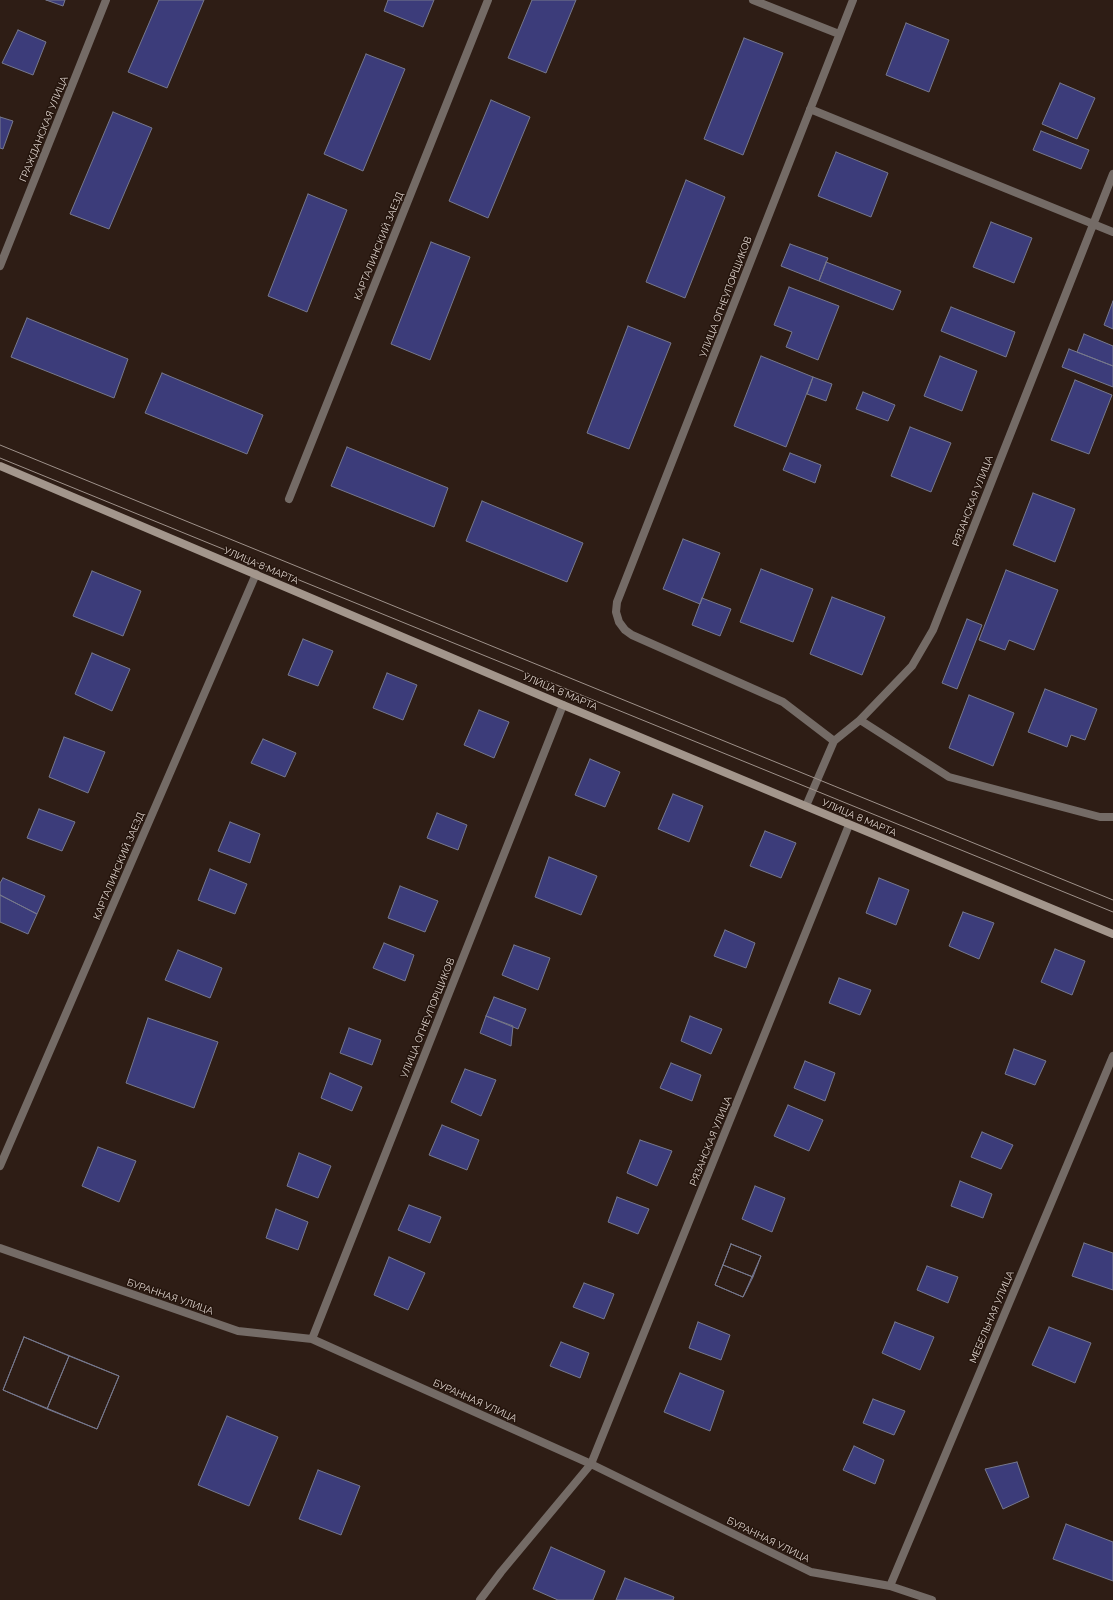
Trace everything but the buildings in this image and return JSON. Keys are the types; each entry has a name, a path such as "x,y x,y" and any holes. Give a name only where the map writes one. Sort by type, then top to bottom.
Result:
{"street":[{"name":"ГРАЖДАНСКАЯ УЛИЦА","path":"0,266 106,0"},
{"name":"КАРТАЛИНСКИЙ ЗАЕЗД","path":"289,499 488,0"},
{"path":"754,0 839,34"},
{"name":"УЛИЦА ОГНЕУПОРЩИКОВ","path":"834,741 784,702 632,635 625,630 619,622 616,612 617,602 853,0"},
{"path":"810,109 1113,232"},
{"name":"РЯЗАНСКАЯ УЛИЦА","path":"806,806 834,741 860,720 912,666 933,630 1113,174"},
{"name":"УЛИЦА 8 МАРТА","path":"0,466 563,705 1113,934"},
{"name":"КАРТАЛИНСКИЙ ЗАЕЗД","path":"0,1166 256,574"},
{"name":"УЛИЦА ОГНЕУПОРЩИКОВ","path":"312,1339 563,705"},
{"path":"860,720 949,777 1100,817 1113,817"},
{"name":"РЯЗАНСКАЯ УЛИЦА","path":"480,1600 501,1572 591,1464 849,825"},
{"name":"МЕБЕЛЬНАЯ УЛИЦА","path":"890,1586 1113,1056"},
{"name":"БУРАННАЯ УЛИЦА","path":"0,1248 238,1331 312,1339 591,1464 811,1572 890,1586 932,1600"}],"tram line":[{"path":"0,445 1113,900"},
{"path":"0,458 1113,912"}]}
